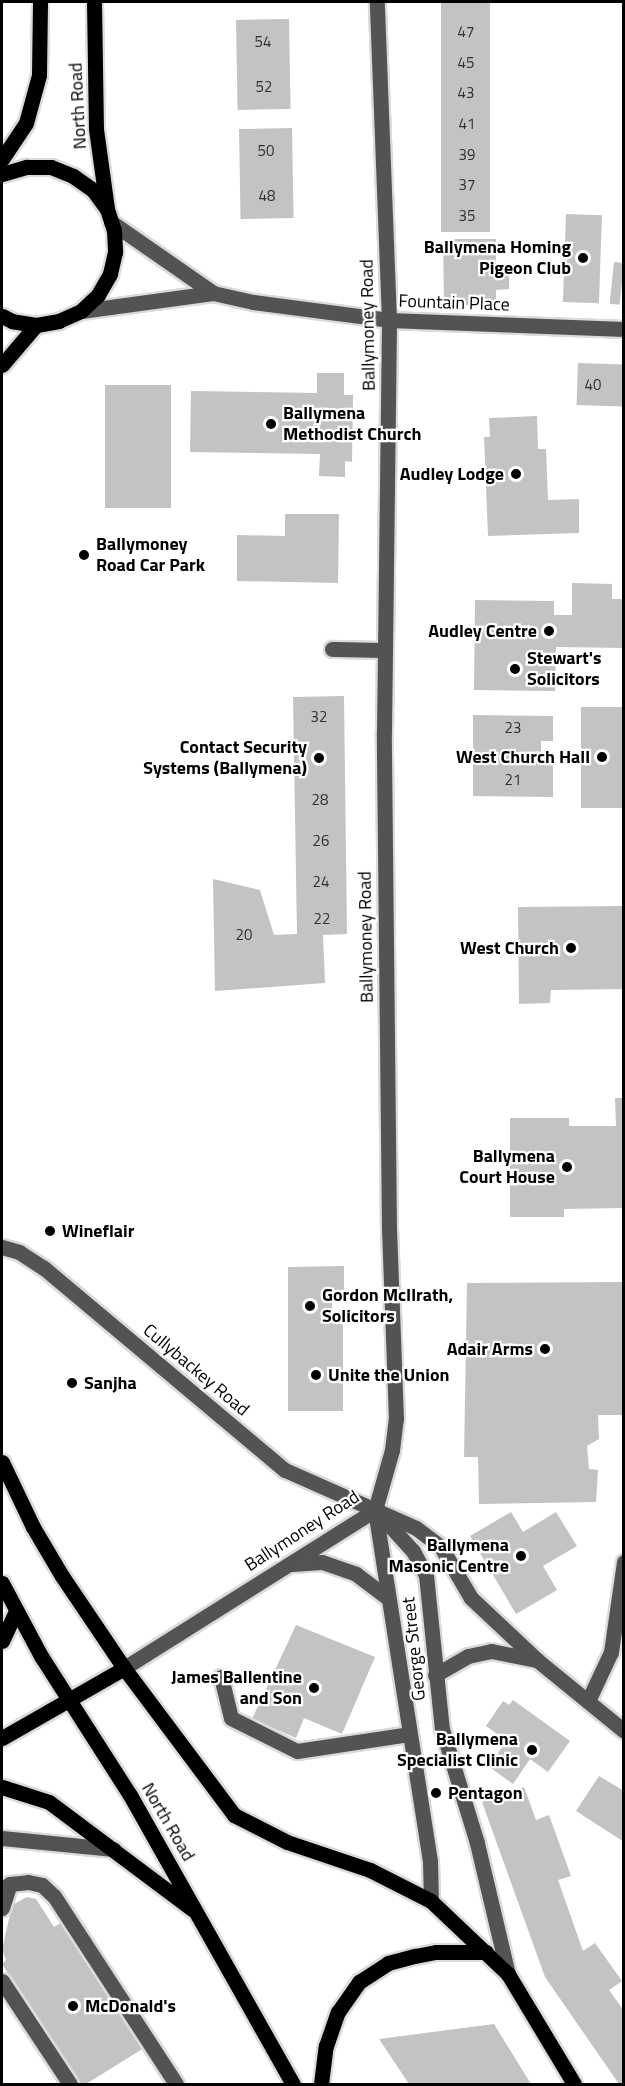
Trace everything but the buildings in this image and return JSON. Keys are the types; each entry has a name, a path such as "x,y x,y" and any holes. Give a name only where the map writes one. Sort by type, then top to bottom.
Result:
{"main road":[{"name":"North Road","path":"2,159 26,123 39,75 40,2"},
{"name":"North Road","path":"81,311 98,295 110,274 115,252 96,129 94,2"},
{"path":"2,174 27,166 51,168 73,176 93,190 109,215"},
{"path":"2,316 12,321 36,325 59,321 81,311"},
{"path":"2,365 36,325"},
{"path":"2,1462 33,1527 62,1576 124,1668 234,1815 287,1842 370,1870 431,1901 508,1974 574,2085"},
{"name":"North Road","path":"2,1583 69,1701 130,1795 293,2085"},
{"path":"2,1641 16,1611"},
{"name":"Ballymoney Road","path":"2,1738 124,1668"},
{"path":"2,1787 50,1802 199,1915"},
{"path":"321,2085 326,2046 335,2020 359,1982 388,1964 416,1956 436,1952 486,1952"}],"street":[{"name":"Ballymoney Road","path":"124,1668 375,1510 392,1450 396,1419 389,1231 384,744 389,320 377,2"},
{"name":"Fountain Place","path":"109,215 213,293"},
{"name":"Fountain Place","path":"81,311 213,293 253,302 389,320 624,329"},
{"path":"332,649 385,650"},
{"name":"Cullybackey Road","path":"2,1247 19,1252 44,1268 285,1470 416,1528 441,1547 471,1598 537,1660 624,1731"},
{"path":"375,1510 430,1861 431,1901"},
{"name":"George Street","path":"375,1510 413,1551 426,1575 441,1729 477,1843 508,1974"},
{"path":"289,1564 322,1562 356,1574 387,1597"},
{"path":"588,1701 611,1652 624,1562"},
{"path":"435,1675 468,1656 491,1652 537,1660"},
{"path":"221,1677 231,1718 297,1751 409,1734"},
{"path":"2,1838 113,1848"},
{"path":"2,1908 6,1887 28,1882 42,1885 54,1896 176,2085"},
{"path":"2,1981 70,2085"}],"place":[{"name":"Ballymena Homing Pigeon Club","path":"583,258"},
{"name":"Ballymena Methodist Church","path":"271,424"},
{"name":"Audley Lodge","path":"516,474"},
{"name":"Ballymoney Road Car Park","path":"84,555"},
{"name":"Audley Centre","path":"549,631"},
{"name":"Stewart's Solicitors","path":"515,669"},
{"name":"West Church Hall","path":"602,757"},
{"name":"Contact Security Systems (Ballymena)","path":"319,758"},
{"name":"West Church","path":"571,948"},
{"name":"Ballymena Court House","path":"567,1167"},
{"name":"Wineflair","path":"50,1231"},
{"name":"Gordon McIlrath, Solicitors","path":"310,1306"},
{"name":"Adair Arms","path":"545,1349"},
{"name":"Unite the Union","path":"316,1375"},
{"name":"Sanjha","path":"72,1383"},
{"name":"Ballymena Masonic Centre","path":"521,1556"},
{"name":"James Ballentine and Son","path":"314,1688"},
{"name":"Ballymena Specialist Clinic","path":"532,1750"},
{"name":"Pentagon","path":"436,1793"},
{"name":"McDonald's","path":"73,2006"}]}
